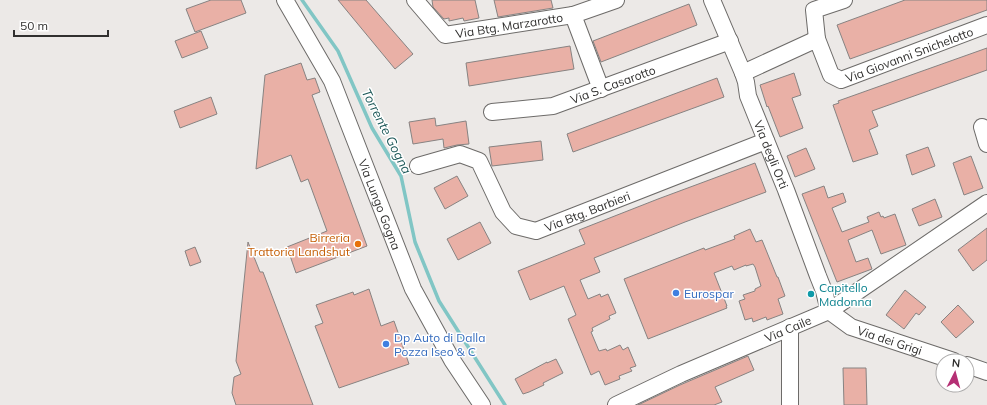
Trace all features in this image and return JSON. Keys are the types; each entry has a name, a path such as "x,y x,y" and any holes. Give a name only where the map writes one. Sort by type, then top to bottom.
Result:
{"street":[{"name":"Via Lungo Gogna","path":"285,0 332,80 413,289 452,360 482,405"},
{"name":"Via Btg. Marzarotto","path":"415,0 445,34 572,15 616,0"},
{"name":"Via degli Orti","path":"712,0 743,73 748,96 786,190 824,291 829,310"},
{"name":"Via Giovanni Snichelotto","path":"844,0 814,10 817,39 831,76 841,80 987,25"},
{"path":"572,15 601,89"},
{"path":"743,73 817,39"},
{"name":"Via S. Casarotto","path":"492,112 553,106 730,41"},
{"path":"982,127 987,144"},
{"name":"Via Btg. Barbieri","path":"418,166 460,154 479,161 503,212 516,226 536,231 766,141"},
{"name":"Via Caile","path":"616,405 680,374 829,310 987,203"},
{"name":"Via dei Grigi","path":"829,310 851,327 935,355"},
{"path":"790,327 790,405"},
{"path":"975,368 987,372"}],"building":[{"path":"211,0 241,0 246,13 195,32 186,9"},
{"path":"338,0 366,0 413,54 395,69"},
{"path":"432,0 475,0 479,18 464,21 463,18 449,21 449,18 444,19 433,7"},
{"path":"494,0 551,0 553,8 498,17"},
{"path":"905,0 987,0 987,10 850,59 837,25"},
{"path":"689,4 697,25 601,62 593,41"},
{"path":"201,31 208,48 182,58 175,41"},
{"path":"570,46 574,69 469,86 466,63"},
{"path":"987,48 987,70 872,111 878,126 869,130 878,154 853,162 833,105 839,103 838,101"},
{"path":"301,63 307,80 315,78 320,92 312,95 367,246 296,273 287,247 327,231 308,179 301,182 291,155 256,169 265,75"},
{"path":"794,73 801,95 792,98 803,128 780,137 768,106 767,107 760,85"},
{"path":"717,78 724,97 573,152 567,134"},
{"path":"211,97 217,114 180,128 174,111"},
{"path":"435,118 436,126 466,121 469,144 444,148 443,139 413,144 409,122"},
{"path":"541,141 543,160 492,166 489,147"},
{"path":"928,147 935,166 912,175 906,155"},
{"path":"806,148 815,169 795,177 787,156"},
{"path":"971,156 983,188 964,195 953,163"},
{"path":"755,163 766,192 594,258 600,272 580,280 588,299 600,294 601,297 608,294 616,313 609,316 610,319 592,328 593,331 591,332 599,351 606,349 607,351 620,345 623,350 628,347 636,366 630,368 632,371 619,376 620,379 605,385 599,371 591,375 568,319 576,315 564,286 530,300 518,271 585,244 579,230"},
{"path":"457,176 468,196 445,209 434,188"},
{"path":"824,186 828,198 843,193 846,202 832,208 842,232 869,222 867,217 879,212 881,217 883,216 884,218 895,214 906,245 881,254 872,230 848,240 856,262 868,258 872,269 837,282 802,194"},
{"path":"935,199 942,217 919,226 912,209"},
{"path":"480,222 491,243 458,260 447,239"},
{"path":"987,228 987,260 973,271 958,250"},
{"name":"Eurospar","path":"750,229 756,242 762,240 778,277 785,296 778,299 783,314 767,320 766,317 753,322 752,318 745,320 739,301 745,299 743,295 755,291 755,289 761,286 753,264 734,270 732,266 714,273 727,308 648,339 624,279 704,248 705,250 735,239 734,236"},
{"path":"248,242 260,272 263,272 313,405 236,405 232,393 234,377 241,374 236,361"},
{"path":"195,247 201,262 190,266 185,251"},
{"path":"369,289 381,326 394,321 409,364 339,388 315,326 323,323 316,305 353,292 354,295"},
{"path":"905,290 926,307 919,315 916,313 904,329 886,315"},
{"path":"958,305 974,322 956,338 941,322"},
{"path":"748,356 754,370 715,387 722,402 714,405 638,405 680,385"},
{"path":"556,359 563,373 543,383 544,385 523,394 515,379 547,362"},
{"path":"843,368 866,368 867,405 844,405"}],"waterway":[{"name":"Torrente Gogna","path":"302,0 338,51 372,128 401,176 415,242 439,301 505,405"}],"place":[{"name":"Birreria Trattoria Landshut","path":"358,244"},
{"name":"Eurospar","path":"676,293"},
{"name":"Capitello Madonna","path":"811,294"},
{"name":"Dp Auto di Dalla Pozza Iseo & C","path":"386,344"}]}
